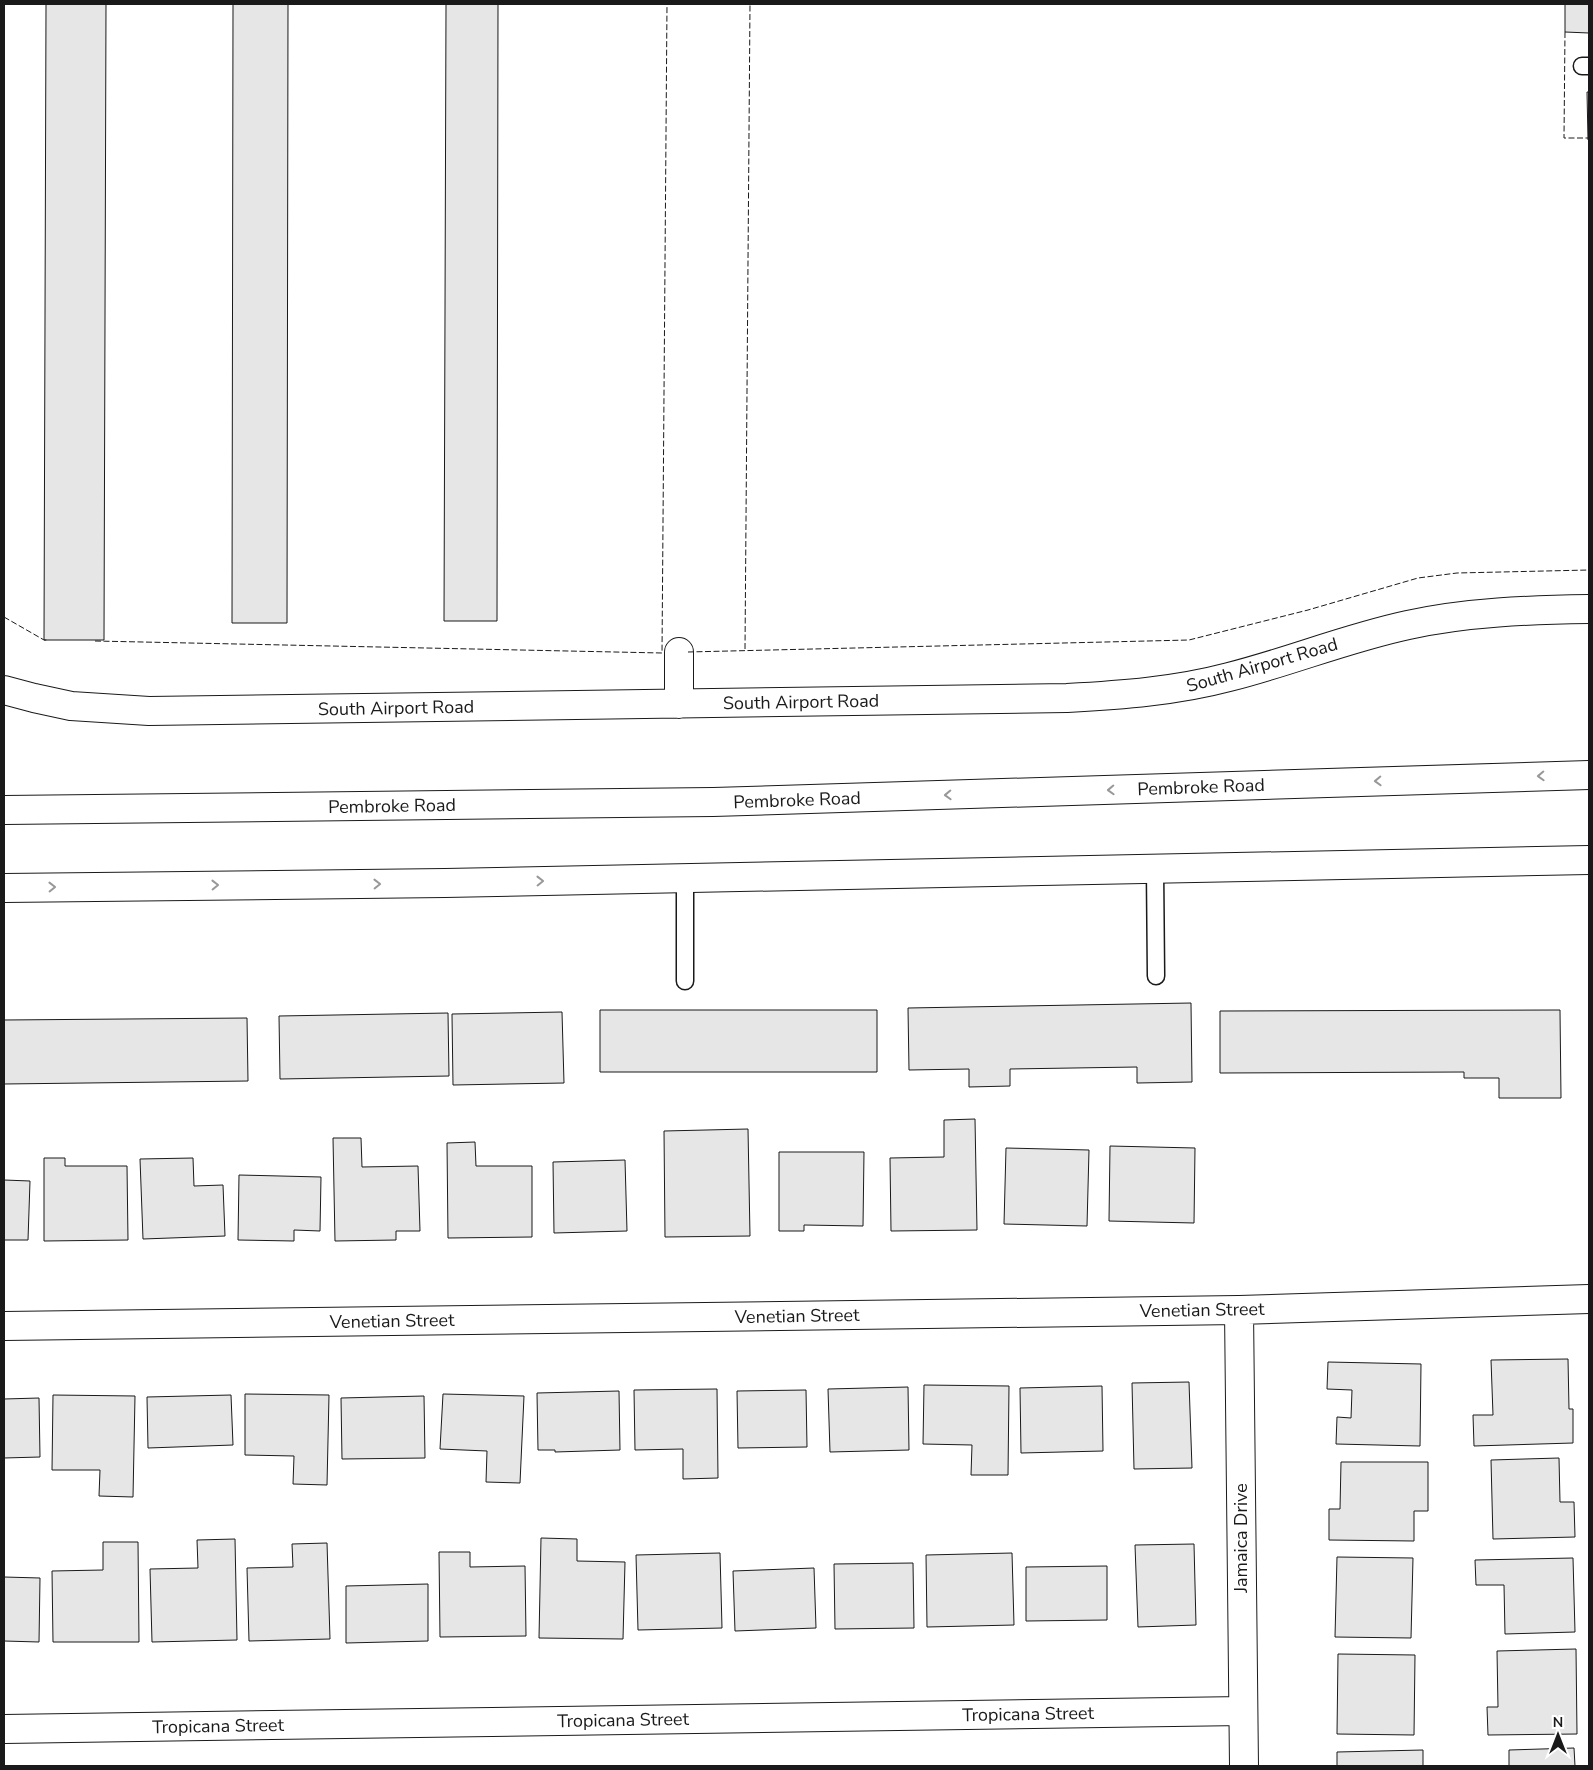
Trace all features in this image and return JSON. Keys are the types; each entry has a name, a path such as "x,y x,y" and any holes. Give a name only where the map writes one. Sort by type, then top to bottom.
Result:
{"street":[{"name":"South Airport Road","path":"4,690 71,706 149,711 1120,696 1176,688 1229,677 1408,624 1458,616 1505,612 1589,609"},
{"path":"679,652 679,704"},
{"name":"Pembroke Road","path":"4,810 713,802 1589,774"},
{"path":"4,888 685,878 1589,860"},
{"name":"Venetian Street","path":"4,1326 1240,1310 1589,1299"},
{"name":"Jamaica Drive","path":"1240,1310 1244,1766"},
{"name":"Tropicana Street","path":"4,1729 1243,1711"}],"lane":[{"path":"1155,869 1156,976"},
{"path":"685,878 685,981"}],"building":[{"path":"46,4 106,4 104,640 44,640"},
{"path":"233,4 288,4 287,623 232,623"},
{"path":"446,4 498,4 497,621 444,621"},
{"path":"1565,4 1589,4 1589,33 1565,32"},
{"path":"1587,92 1589,92 1589,140 1588,140"},
{"path":"1191,1003 1192,1082 1137,1083 1137,1067 1010,1069 1010,1086 969,1087 969,1069 909,1070 908,1008"},
{"path":"600,1010 877,1010 877,1072 600,1072"},
{"path":"1560,1010 1561,1098 1499,1098 1499,1078 1464,1078 1464,1072 1220,1073 1220,1011"},
{"path":"562,1012 564,1083 453,1085 452,1014"},
{"path":"448,1013 449,1076 280,1079 279,1016"},
{"path":"247,1018 248,1081 4,1084 4,1020"},
{"path":"975,1119 977,1230 891,1231 890,1158 944,1157 944,1120"},
{"path":"748,1129 750,1236 665,1237 664,1131"},
{"path":"333,1138 361,1138 362,1167 418,1166 420,1231 396,1231 396,1240 335,1241"},
{"path":"475,1142 476,1166 532,1166 532,1237 448,1238 447,1143"},
{"path":"1110,1146 1195,1148 1194,1223 1109,1221"},
{"path":"1006,1148 1089,1150 1087,1226 1004,1224"},
{"path":"779,1152 864,1152 863,1226 804,1225 804,1231 779,1231"},
{"path":"44,1158 65,1158 65,1166 127,1166 128,1240 44,1241"},
{"path":"193,1158 194,1186 223,1185 225,1236 143,1239 140,1159"},
{"path":"625,1160 627,1231 554,1233 553,1162"},
{"path":"239,1175 321,1177 320,1231 294,1230 294,1241 238,1240"},
{"path":"4,1180 30,1181 28,1240 4,1240"},
{"path":"1568,1359 1569,1409 1573,1409 1573,1443 1474,1446 1473,1415 1493,1415 1491,1360"},
{"path":"1328,1362 1421,1364 1420,1446 1336,1444 1337,1417 1351,1418 1352,1390 1327,1389"},
{"path":"1189,1382 1192,1468 1134,1469 1132,1383"},
{"path":"924,1385 1009,1386 1008,1475 971,1475 972,1445 923,1444"},
{"path":"1102,1386 1103,1451 1021,1453 1020,1388"},
{"path":"908,1387 909,1450 830,1452 828,1389"},
{"path":"717,1389 718,1478 683,1479 683,1449 635,1450 634,1390"},
{"path":"806,1390 807,1447 738,1448 737,1391"},
{"path":"619,1391 620,1450 555,1452 555,1450 538,1450 537,1393"},
{"path":"245,1394 329,1395 327,1485 293,1484 294,1456 245,1455"},
{"path":"443,1394 524,1396 520,1483 486,1482 487,1451 440,1449"},
{"path":"53,1395 135,1396 133,1497 99,1496 100,1470 52,1470"},
{"path":"231,1395 233,1445 148,1448 147,1397"},
{"path":"424,1396 425,1458 342,1459 341,1398"},
{"path":"39,1398 40,1457 4,1458 4,1399"},
{"path":"1559,1458 1560,1502 1574,1502 1575,1537 1493,1539 1491,1460"},
{"path":"1341,1462 1428,1462 1428,1511 1414,1511 1414,1541 1329,1540 1329,1509 1340,1509"},
{"path":"541,1538 577,1539 577,1561 625,1562 623,1639 539,1638"},
{"path":"235,1539 237,1640 152,1642 150,1569 198,1568 197,1540"},
{"path":"103,1542 138,1542 139,1642 53,1642 52,1571 103,1570"},
{"path":"327,1543 330,1639 249,1641 247,1568 293,1567 292,1544"},
{"path":"1194,1544 1196,1625 1138,1627 1135,1545"},
{"path":"439,1552 470,1552 470,1567 525,1566 526,1636 440,1637"},
{"path":"720,1553 722,1628 638,1630 636,1555"},
{"path":"1012,1553 1014,1625 927,1627 926,1555"},
{"path":"1337,1557 1413,1558 1411,1638 1335,1637"},
{"path":"1573,1558 1575,1632 1505,1634 1504,1585 1476,1585 1475,1560"},
{"path":"913,1563 914,1628 835,1629 834,1564"},
{"path":"1107,1566 1107,1620 1026,1621 1026,1567"},
{"path":"814,1568 816,1628 735,1631 733,1571"},
{"path":"4,1577 40,1578 39,1642 4,1641"},
{"path":"428,1584 428,1641 346,1643 346,1586"},
{"path":"1576,1649 1577,1734 1488,1735 1487,1707 1498,1707 1497,1651"},
{"path":"1338,1654 1415,1655 1414,1735 1337,1734"},
{"path":"1574,1748 1575,1766 1509,1766 1509,1750"},
{"path":"1423,1750 1423,1766 1337,1766 1337,1752"}],"fence":[{"path":"95,641 662,653 667,4"},
{"path":"745,649 750,4"},
{"path":"1565,32 1564,138 1589,138"},
{"path":"688,652 1189,640 1308,610 1418,578 1457,573 1589,570"},
{"path":"4,617 44,640 48,640"}]}
